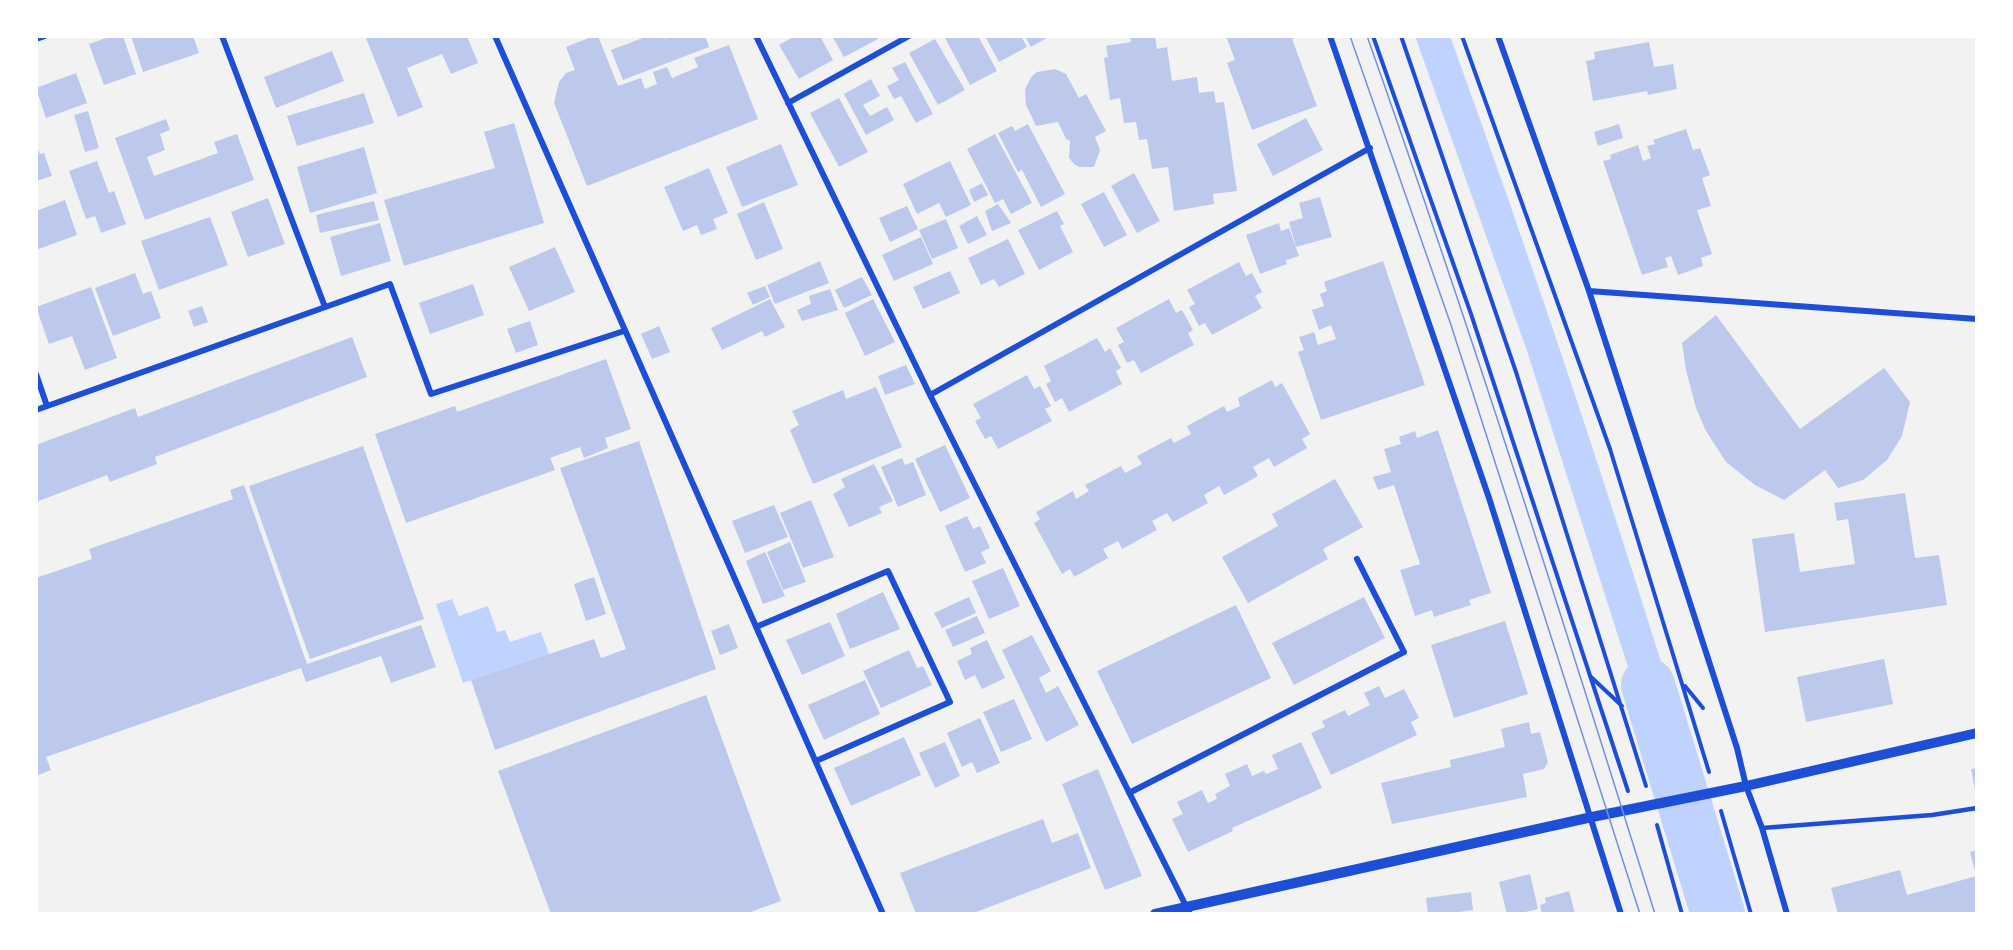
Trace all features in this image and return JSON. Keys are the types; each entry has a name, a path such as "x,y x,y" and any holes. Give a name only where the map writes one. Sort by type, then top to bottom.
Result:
{"street":[{"path":"36,39 45,36"},
{"path":"222,36 325,307"},
{"path":"495,36 884,914"},
{"path":"756,36 930,395 1188,910"},
{"path":"788,103 909,36"},
{"path":"1330,36 1489,498 1621,914"},
{"path":"1498,36 1589,291 1737,748 1746,786 1762,828 1786,914"},
{"path":"930,395 1370,147"},
{"path":"36,410 390,284 431,394 624,331"},
{"path":"1589,291 1977,318"},
{"path":"36,374 48,406"},
{"path":"1129,793 1404,652 1357,559"},
{"path":"756,627 888,571 950,702 816,761"},
{"path":"1155,914 1188,910 1592,817 1746,786 1977,733"}],"lane":[{"path":"1762,828 1932,815 1977,808"}],"path":[{"path":"1372,36 1471,314 1617,763 1634,808"},
{"path":"1401,36 1516,372 1648,793"},
{"path":"1462,36 1610,449 1683,683"},
{"path":"1589,675 1622,707"},
{"path":"1654,815 1682,914"}],"water":[{"path":"1415,36 1450,36 1575,396 1691,759 1678,753 1658,761 1527,351"},
{"path":"452,599 459,616 488,606 497,632 505,630 510,642 541,632 549,654 463,683 436,604"},
{"path":"1711,835 1735,914 1700,914 1679,845 1701,843"}],"building":[{"path":"112,36 123,36 136,74 104,85 89,44"},
{"path":"131,36 193,36 199,53 143,72"},
{"path":"365,36 467,36 478,63 451,74 442,54 407,68 423,107 398,117"},
{"path":"598,36 618,86 641,78 645,89 657,84 653,72 667,67 672,78 698,67 694,58 729,45 758,119 587,186 554,103 559,82 566,73 575,70 566,47"},
{"path":"648,36 664,36 666,39 672,36 705,36 709,47 623,80 611,50"},
{"path":"795,36 820,36 833,60 799,79 779,45"},
{"path":"832,36 877,36 878,39 844,57"},
{"path":"944,36 978,36 997,71 970,85"},
{"path":"985,36 1021,36 1027,47 999,62"},
{"path":"1025,36 1050,36 1031,47"},
{"path":"1130,36 1155,36 1157,49 1167,47 1172,81 1197,77 1199,93 1214,91 1216,103 1224,102 1237,191 1213,194 1214,204 1174,211 1168,167 1152,169 1147,139 1139,140 1136,122 1124,123 1120,98 1110,100 1104,58 1108,57 1106,46 1131,42"},
{"path":"1226,36 1301,36 1292,39 1317,106 1252,130 1227,63 1235,60"},
{"path":"935,39 965,90 938,105 909,53"},
{"path":"1649,42 1654,67 1673,64 1677,89 1648,95 1647,91 1593,101 1586,61 1595,59 1594,52"},
{"path":"332,51 344,81 276,108 264,77"},
{"path":"905,62 933,114 916,123 901,96 894,99 887,86 899,80 892,68"},
{"path":"1055,69 1066,74 1079,98 1086,94 1106,131 1095,137 1100,150 1094,167 1079,167 1074,164 1069,158 1070,141 1066,139 1058,122 1036,126 1026,105 1025,89 1032,76 1037,72"},
{"path":"76,73 87,103 46,118 36,88"},
{"path":"871,79 880,96 863,105 870,116 887,107 894,120 866,135 844,94"},
{"path":"364,93 374,123 297,146 287,116"},
{"path":"839,98 868,152 839,167 810,113"},
{"path":"88,111 99,148 85,152 74,115"},
{"path":"1306,118 1323,150 1273,176 1257,144"},
{"path":"166,119 170,130 160,134 165,150 147,157 154,176 218,153 214,142 237,134 254,180 145,220 115,138"},
{"path":"514,123 544,223 404,266 384,200 495,168 484,132"},
{"path":"1028,124 1065,194 1041,207 1022,170 1018,172 998,133 1012,126 1015,131"},
{"path":"1619,124 1623,138 1598,146 1594,132"},
{"path":"1686,129 1693,150 1700,148 1710,175 1702,178 1711,206 1697,210 1712,254 1701,258 1703,266 1678,275 1671,256 1665,258 1668,267 1642,275 1603,161 1611,159 1610,155 1638,145 1643,161 1651,158 1647,146 1655,144 1653,140"},
{"path":"995,134 1032,203 1011,214 1003,199 995,203 967,149"},
{"path":"781,144 798,185 742,207 726,167"},
{"path":"36,145 40,154 44,153 52,176 36,181"},
{"path":"364,147 377,193 310,213 297,167"},
{"path":"97,161 109,193 114,191 126,224 101,233 95,216 86,219 69,171"},
{"path":"950,161 971,205 946,217 939,203 917,214 903,184"},
{"path":"709,168 728,213 713,219 717,229 701,235 697,225 683,231 664,187"},
{"path":"1134,173 1160,221 1137,233 1111,186"},
{"path":"982,183 988,195 974,202 969,190"},
{"path":"1104,192 1127,235 1104,247 1081,204"},
{"path":"1320,197 1332,237 1296,247 1289,222 1303,218 1299,203"},
{"path":"268,198 285,244 248,257 231,212"},
{"path":"65,200 77,235 36,250 36,211"},
{"path":"374,201 379,220 320,233 316,215"},
{"path":"764,202 783,249 756,260 737,214"},
{"path":"998,204 1011,223 992,231 985,211"},
{"path":"907,206 918,229 890,242 879,218"},
{"path":"1057,211 1064,224 1060,226 1073,252 1039,270 1018,230"},
{"path":"977,216 987,235 968,244 959,226"},
{"path":"210,217 228,265 159,290 141,241"},
{"path":"946,219 958,248 932,259 919,230"},
{"path":"380,223 391,261 341,276 330,237"},
{"path":"1279,223 1281,231 1289,228 1299,256 1286,260 1287,264 1260,274 1246,235"},
{"path":"921,237 933,264 894,281 882,255"},
{"path":"1008,239 1025,274 999,287 994,279 981,285 968,258"},
{"path":"555,247 575,292 529,311 509,267"},
{"path":"820,261 829,283 775,304 767,285"},
{"path":"1383,261 1425,385 1321,420 1298,352 1304,350 1299,337 1314,332 1318,345 1336,339 1331,325 1319,330 1312,310 1324,306 1320,294 1327,291 1324,282"},
{"path":"1239,262 1246,276 1252,273 1262,292 1255,296 1262,308 1212,335 1205,323 1199,326 1189,307 1195,304 1187,290"},
{"path":"950,271 960,293 923,309 913,287"},
{"path":"135,273 143,294 151,291 161,318 113,336 95,288"},
{"path":"862,277 872,295 844,308 835,290"},
{"path":"473,284 484,315 430,334 419,303"},
{"path":"765,286 770,297 753,305 747,293"},
{"path":"91,287 117,358 85,370 72,336 49,344 36,307"},
{"path":"830,289 838,310 802,321 797,310 811,304 809,296"},
{"path":"770,299 785,327 765,337 762,331 722,350 711,328"},
{"path":"873,299 895,342 865,356 845,313"},
{"path":"1169,299 1176,313 1182,310 1193,330 1188,333 1194,345 1141,373 1134,360 1127,363 1118,345 1124,342 1116,328"},
{"path":"202,306 208,322 194,327 188,311"},
{"path":"1716,315 1800,429 1884,368 1910,402 1902,436 1887,460 1863,480 1838,488 1825,470 1784,500 1755,485 1726,462 1706,431 1696,408 1682,343"},
{"path":"530,321 538,345 516,353 507,329"},
{"path":"659,326 670,352 652,359 641,334"},
{"path":"352,337 367,377 155,457 157,464 110,482 107,475 36,502 36,445 135,408 138,417"},
{"path":"1097,338 1105,352 1110,348 1121,368 1116,371 1122,384 1069,412 1062,398 1055,402 1046,384 1051,381 1044,366"},
{"path":"606,359 631,429 605,438 608,448 584,458 580,447 550,458 555,470 406,523 375,434 455,406 457,412"},
{"path":"906,365 915,384 885,395 878,376"},
{"path":"1027,375 1034,389 1040,386 1051,406 1045,409 1052,421 998,449 991,436 985,439 975,421 981,418 973,404"},
{"path":"1272,380 1275,387 1282,383 1310,434 1302,439 1307,448 1274,467 1269,458 1253,467 1258,476 1224,495 1219,486 1204,495 1208,503 1173,522 1167,513 1152,521 1157,530 1122,549 1118,541 1103,549 1108,558 1074,577 1070,569 1062,574 1034,523 1040,519 1036,512 1073,491 1076,499 1089,491 1085,485 1121,466 1125,473 1142,464 1137,456 1171,438 1174,443 1191,434 1187,426 1224,406 1227,412 1240,406 1238,398"},
{"path":"876,387 902,447 813,484 790,430 799,425 792,411 843,390 846,399"},
{"path":"1438,430 1491,593 1469,600 1471,605 1434,617 1432,610 1415,616 1400,570 1420,564 1394,485 1378,490 1373,477 1391,472 1384,449 1401,444 1399,437 1415,431 1417,438"},
{"path":"639,441 716,669 495,750 471,680 594,639 601,658 626,649 560,468"},
{"path":"945,445 970,498 940,512 915,459"},
{"path":"363,446 424,619 310,659 249,486"},
{"path":"902,458 905,465 913,462 926,495 898,507 881,467"},
{"path":"874,464 893,501 879,507 882,513 849,527 833,494 845,487 841,479"},
{"path":"1335,479 1363,527 1323,549 1328,559 1248,603 1222,557 1278,526 1272,514"},
{"path":"244,485 307,664 421,625 436,667 391,683 381,656 306,682 301,668 46,757 51,770 36,776 36,578 92,559 89,549 233,499 230,490"},
{"path":"1905,493 1915,558 1939,555 1947,605 1765,632 1752,539 1794,533 1800,572 1855,564 1848,519 1837,521 1834,503"},
{"path":"811,500 834,557 803,568 780,513"},
{"path":"774,505 788,537 745,553 732,521"},
{"path":"967,516 973,529 980,526 990,548 981,552 986,563 965,572 945,526"},
{"path":"790,542 806,582 783,590 767,552"},
{"path":"765,552 785,596 763,604 746,561"},
{"path":"1003,568 1020,606 989,619 972,581"},
{"path":"594,577 606,614 586,621 574,584"},
{"path":"883,592 900,629 850,649 836,614"},
{"path":"969,597 976,613 942,628 934,613"},
{"path":"1364,597 1385,638 1294,685 1272,643"},
{"path":"1236,605 1271,678 1132,744 1097,671"},
{"path":"977,616 985,633 953,647 945,630"},
{"path":"1505,621 1528,694 1454,718 1431,645"},
{"path":"830,622 845,656 802,675 786,640"},
{"path":"729,624 738,648 720,655 711,631"},
{"path":"1032,635 1051,671 1039,678 1046,693 1058,686 1079,725 1046,742 1002,650"},
{"path":"987,640 1005,678 982,689 975,675 965,680 957,661 972,654 970,648"},
{"path":"909,650 917,668 923,666 932,685 881,708 863,671"},
{"path":"1884,659 1893,704 1806,722 1797,677"},
{"path":"865,680 880,714 824,740 808,705"},
{"path":"1379,686 1385,698 1404,689 1419,718 1411,722 1417,735 1331,775 1311,733 1325,727 1322,721 1345,710 1348,716 1370,705 1364,693"},
{"path":"706,695 781,901 745,914 551,914 498,771"},
{"path":"1014,699 1032,739 1001,752 983,712"},
{"path":"980,718 1000,763 977,773 972,762 962,767 947,733"},
{"path":"1529,722 1531,734 1540,732 1548,762 1544,769 1523,774 1527,797 1392,824 1381,783 1451,767 1450,760 1505,747 1501,729"},
{"path":"904,737 921,775 851,806 834,768"},
{"path":"945,742 960,776 935,788 919,753"},
{"path":"1301,742 1322,788 1232,828 1233,831 1188,852 1172,819 1183,814 1177,802 1202,790 1208,803 1217,799 1215,794 1230,786 1225,774 1247,764 1252,776 1278,769 1272,755"},
{"path":"1977,768 1977,795 1976,795 1971,769"},
{"path":"1098,769 1142,876 1105,890 1062,784"},
{"path":"1043,819 1052,843 1078,833 1091,868 971,914 916,914 900,873"},
{"path":"1977,850 1977,875 1976,875 1970,852"},
{"path":"1900,870 1907,895 1977,876 1977,914 1838,914 1831,888"},
{"path":"1530,874 1538,909 1507,914 1499,882"},
{"path":"1569,891 1575,914 1542,914 1540,905 1546,903 1545,898"},
{"path":"1471,892 1473,910 1458,912 1458,914 1428,914 1426,898"}],"waterway":[{"path":"1648,685 1718,914"}],"tram line":[{"path":"1350,36 1451,325 1640,914"},
{"path":"1367,36 1551,583 1655,914"}]}
